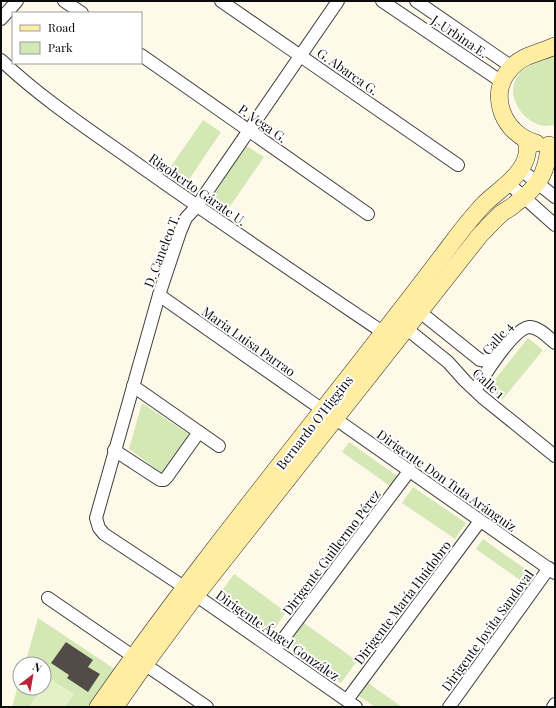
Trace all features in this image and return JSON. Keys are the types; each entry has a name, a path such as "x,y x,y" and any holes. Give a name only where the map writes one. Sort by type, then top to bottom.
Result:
{"street":[{"path":"1,19 17,1"},
{"path":"64,1 80,12"},
{"name":"G. Abarca G.","path":"221,1 458,165"},
{"name":"D. Caneleo T.","path":"97,524 97,512 159,295 186,218 197,206 338,1"},
{"name":"J. Urbina E.","path":"382,1 502,82"},
{"name":"J. Urbina E.","path":"416,1 512,67"},
{"name":"Bernardo O'Higgins","path":"98,707 139,660 190,591 330,414 407,329 480,235 503,212 523,198 538,183 544,172 552,144 541,145 526,140 518,135 511,128 501,111 499,94 502,82 512,67 521,60 555,46"},
{"name":"P. Vega G.","path":"142,56 368,214"},
{"name":"Rigoberto Gárate U.","path":"1,60 68,115 197,206 384,334"},
{"name":"Bernardo O'Higgins","path":"330,414 384,334 474,214 514,178 524,163 528,153 526,140"},
{"path":"520,169 555,197"},
{"path":"508,184 555,225"},
{"name":"Maria Luisa Parrao","path":"159,295 330,414"},
{"name":"Calle 1","path":"420,312 480,360 488,361 496,359"},
{"name":"Calle 4","path":"475,390 496,359 522,329 528,327 537,329 555,343"},
{"name":"Calle 1","path":"407,329 448,362 475,390 555,456"},
{"path":"133,386 219,446"},
{"name":"Dirigente Don Tuta Aránguiz","path":"330,414 552,571"},
{"path":"114,450 160,480 164,480 167,478 199,432"},
{"name":"Dirigente Guillermo Pérez","path":"275,650 410,470"},
{"name":"Dirigente María Huidobro","path":"351,704 480,521"},
{"name":"Dirigente Ángel González","path":"97,524 104,534 190,591 351,704"},
{"name":"Dirigente Jovita Sandoval","path":"449,707 552,571"},
{"path":"48,598 207,707"},
{"name":"Bernardo O'Higgins","path":"115,707 139,660"}],"green space":[{"path":"555,54 555,125 539,125 525,116 520,110 516,103 513,88 518,76 526,68"},
{"path":"203,120 221,132 184,187 165,175"},
{"path":"245,145 264,157 226,212 208,200"},
{"path":"528,338 543,350 502,400 488,388"},
{"path":"142,403 190,435 163,474 129,449"},
{"path":"349,442 397,476 390,486 342,452"},
{"path":"413,487 466,523 455,539 402,503"},
{"path":"483,539 531,573 524,583 476,549"},
{"path":"234,574 286,612 271,634 218,596"},
{"path":"38,618 116,670 91,707 12,707 15,696 52,696 52,656 27,656"},
{"path":"304,623 357,661 341,683 288,645"},
{"path":"52,680 74,694 65,707 29,707 36,696 52,696"},
{"path":"368,683 402,707 375,707 359,696"}],"building":[{"path":"66,642 93,660 88,667 100,674 88,692 67,678 69,675 52,664"}]}
